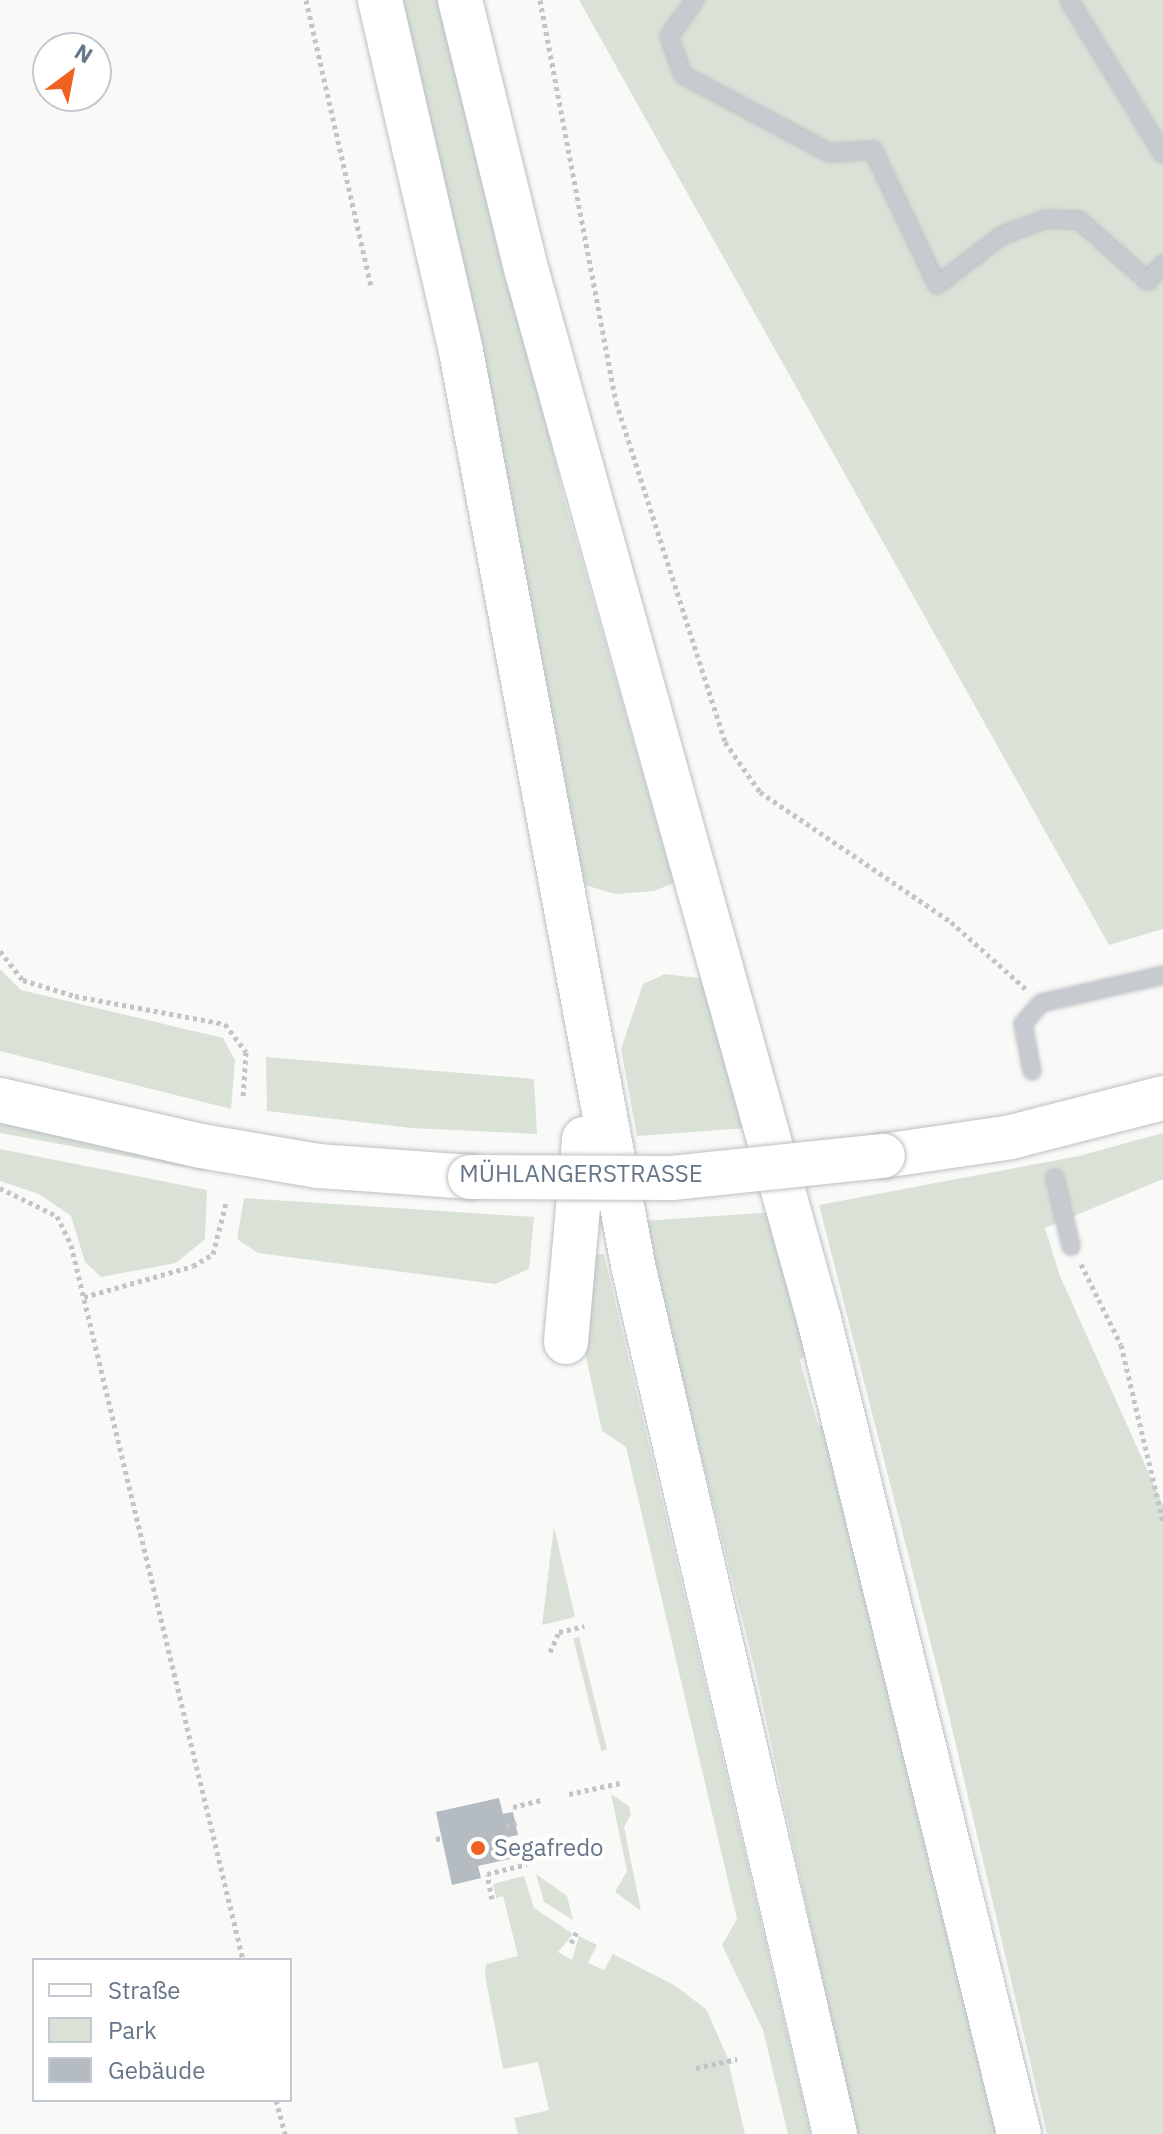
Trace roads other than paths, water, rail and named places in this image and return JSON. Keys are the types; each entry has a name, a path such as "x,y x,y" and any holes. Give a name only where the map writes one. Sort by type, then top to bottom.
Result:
{"main road":[{"path":"380,0 461,351 633,1265 835,2134"},
{"path":"460,0 527,272 819,1319 1019,2134"},
{"path":"566,1342 592,1053"},
{"name":"MÜHLANGERSTRASSE","path":"0,1100 201,1146 318,1166 470,1177 672,1178 883,1156 1011,1137 1163,1098"}],"lane":[{"path":"695,0 669,36 683,75 830,153 873,150 937,285 1001,236 1046,219 1079,220 1148,281 1163,264"},
{"path":"1069,0 1163,154"},
{"path":"1032,1071 1023,1024 1041,1003 1163,975"},
{"path":"1055,1178 1071,1246"}],"place":[{"name":"Segafredo","path":"478,1848"}]}
